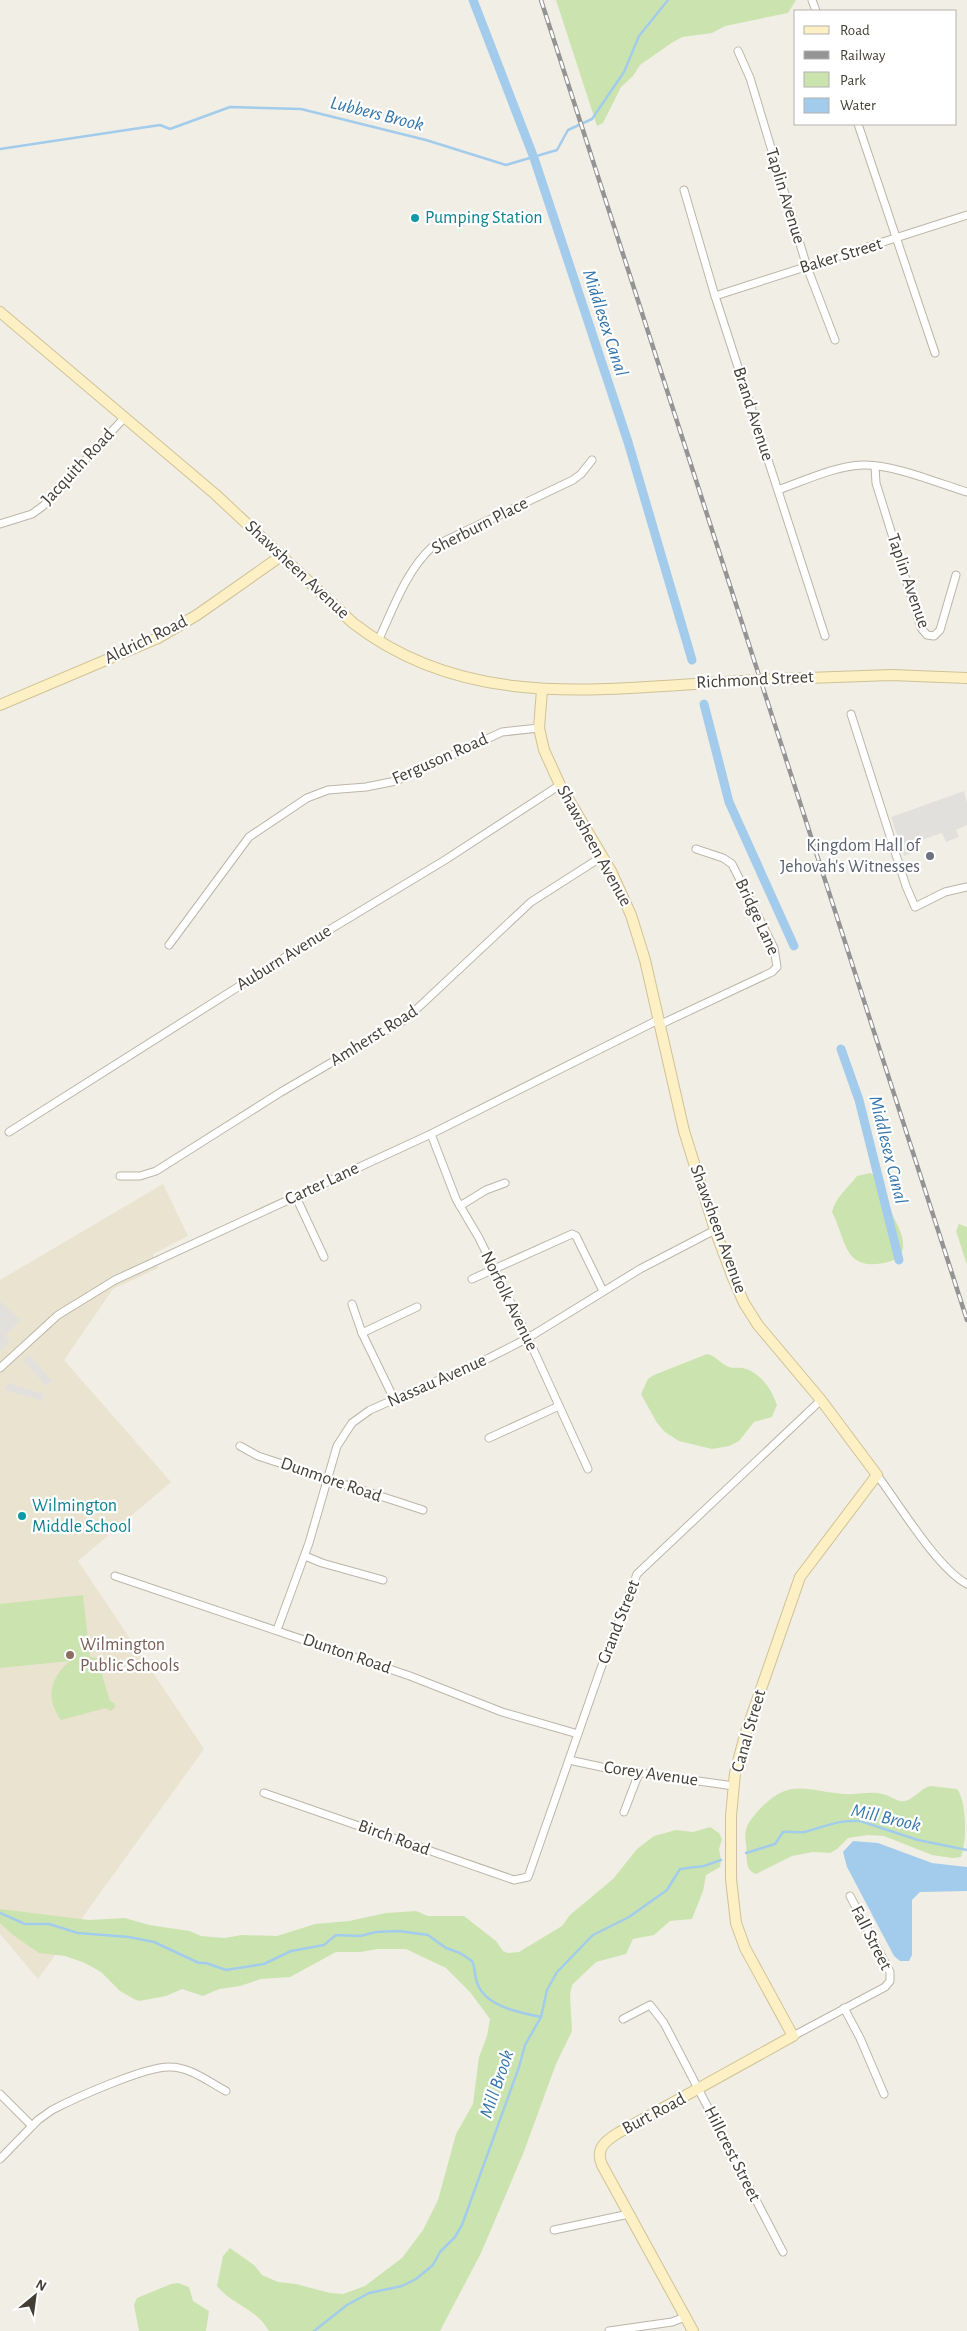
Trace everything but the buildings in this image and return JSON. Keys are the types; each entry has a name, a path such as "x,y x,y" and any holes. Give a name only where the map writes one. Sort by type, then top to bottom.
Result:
{"street":[{"name":"Taplin Avenue","path":"738,51 750,78 807,267 834,340"},
{"path":"858,125 935,353"},
{"name":"Brand Avenue","path":"684,190 715,296 825,636"},
{"name":"Baker Street","path":"715,296 967,216"},
{"name":"Shawsheen Avenue","path":"0,312 232,509 341,613 378,641 419,662 451,674 494,685 542,690 539,728 544,750 560,785 603,856 625,900 637,930 684,1131 715,1230 733,1278 751,1314 821,1400 943,1565 957,1578 967,1584"},
{"name":"Jacquith Road","path":"0,524 32,514 43,506 125,417"},
{"name":"Sherburn Place","path":"378,641 409,577 420,559 432,547 568,483 581,474 592,460"},
{"path":"778,490 850,466 875,466 967,492"},
{"name":"Taplin Avenue","path":"875,466 876,483 921,628 930,636 938,634 942,625 956,575"},
{"name":"Aldrich Road","path":"0,705 158,638 197,615 281,556"},
{"name":"Richmond Street","path":"542,690 891,675 967,678"},
{"path":"851,714 915,907 945,892 967,887"},
{"name":"Ferguson Road","path":"169,945 249,837 307,798 328,790 366,787 396,781 502,732 539,728"},
{"name":"Auburn Avenue","path":"9,1132 301,946 437,865 560,785"},
{"name":"Bridge Lane","path":"658,1023 772,972 777,966 777,954 772,942 732,864 726,859 696,849"},
{"name":"Amherst Road","path":"120,1176 140,1176 156,1171 281,1092 406,1020 531,902 603,856"},
{"name":"Carter Lane","path":"0,1368 45,1326 86,1296 146,1265 431,1134 658,1023"},
{"name":"Norfolk Avenue","path":"431,1134 460,1206 494,1268 588,1469"},
{"path":"460,1206 486,1190 505,1183"},
{"path":"296,1196 324,1257"},
{"name":"Nassau Avenue","path":"277,1630 305,1556 337,1446 346,1429 360,1416 394,1399 489,1358 528,1338 603,1291 715,1230"},
{"path":"472,1278 572,1234 576,1236 603,1291"},
{"path":"352,1304 362,1333 394,1399"},
{"path":"362,1333 417,1307"},
{"name":"Grand Street","path":"524,1879 530,1873 578,1734 637,1574 646,1562 681,1534 821,1400"},
{"path":"489,1438 559,1406"},
{"name":"Dunmore Road","path":"240,1446 251,1453 423,1510"},
{"name":"Canal Street","path":"793,2036 745,1948 736,1923 731,1879 734,1786 745,1735 800,1577 877,1475"},
{"path":"305,1556 322,1563 383,1580"},
{"name":"Dunton Road","path":"115,1576 410,1676 490,1708 578,1734"},
{"name":"Corey Avenue","path":"569,1760 599,1768 734,1786"},
{"path":"624,1812 639,1773"},
{"name":"Birch Road","path":"264,1793 514,1880 524,1879"},
{"name":"Fall Street","path":"850,1896 890,1972 890,1981"},
{"name":"Burt Road","path":"693,2331 600,2161 602,2146 618,2133 885,1987 890,1981"},
{"name":"Hillcrest Street","path":"623,2019 650,2006 664,2023 783,2252"},
{"path":"844,2008 860,2038 884,2094"},
{"path":"0,2158 44,2115 63,2104 154,2068 170,2066 182,2069 226,2091"},
{"path":"0,2094 32,2126"},
{"path":"554,2230 629,2214"},
{"path":"609,2331 672,2322 685,2316"}],"shaded area":[{"path":"964,791 967,802 967,825 956,830 959,837 946,842 942,833 910,844 912,853 904,856 891,817"},
{"name":"Wilmington Public Schools","path":"163,1184 188,1236 153,1254 158,1268 113,1289 64,1360 171,1482 78,1561 204,1749 38,1979 0,1934 0,1280"},
{"path":"0,1301 20,1320 5,1336 10,1341 0,1351"},
{"path":"29,1355 52,1381 46,1386 23,1360"},
{"path":"8,1383 44,1394 42,1401 5,1390"}],"green space":[{"path":"556,0 796,0 788,13 725,26 712,33 682,37 670,44 640,65 633,76 621,87 603,123 597,126"},
{"path":"870,1173 884,1181 889,1207 903,1242 902,1252 896,1258 888,1262 873,1264 862,1263 854,1259 844,1243 832,1212 839,1198 857,1176"},
{"path":"959,1224 967,1227 967,1265 956,1231"},
{"path":"707,1354 729,1367 743,1368 755,1373 765,1382 777,1405 772,1417 754,1422 739,1441 729,1446 712,1449 679,1441 665,1432 657,1423 641,1394 648,1379 654,1375"},
{"path":"83,1595 90,1657 97,1658 110,1701 114,1703 115,1707 111,1711 106,1708 61,1720 53,1704 52,1689 58,1674 70,1661 0,1668 0,1604"},
{"path":"930,1786 957,1789 960,1795 965,1822 961,1857 953,1858 932,1855 884,1836 868,1835 848,1838 830,1853 813,1852 792,1856 756,1874 749,1869 745,1838 748,1825 759,1810 780,1793 799,1788 844,1794 876,1793 904,1801"},
{"path":"710,1827 719,1833 722,1839 719,1849 720,1867 706,1875 703,1891 692,1919 670,1921 654,1935 633,1939 626,1954 596,1962 572,1985 570,1995 572,2031 556,2064 523,2154 481,2253 440,2331 269,2331 251,2311 223,2293 217,2286 223,2256 230,2248 254,2265 262,2275 278,2282 343,2294 365,2286 402,2258 423,2230 438,2200 456,2134 473,2104 479,2057 487,2036 490,2019 470,1992 446,1968 406,1949 336,1952 290,1977 261,1979 240,1986 219,1989 203,1996 182,1989 166,1996 139,2001 120,1991 101,1972 85,1963 65,1956 39,1953 13,1935 0,1923 0,1909 89,1920 125,1918 149,1925 190,1931 201,1936 224,1938 242,1935 277,1936 315,1924 349,1921 386,1913 416,1911 428,1916 464,1916 496,1941 503,1951 508,1953 519,1952 562,1926 570,1915 613,1879 637,1849 654,1836 676,1830 693,1832"},
{"path":"178,2283 189,2287 193,2301 209,2311 206,2331 139,2331 134,2305 137,2298"}],"water":[{"path":"853,1841 878,1843 932,1863 967,1867 967,1891 920,1892 912,1900 912,1955 909,1961 900,1961 894,1956 847,1867 843,1852"}],"waterway":[{"name":"Middlesex Canal","path":"473,0 534,158 628,442 692,660"},
{"name":"Lubbers Brook","path":"0,149 160,125 170,129 230,107 301,109 426,140 506,165 557,150 568,130 592,119 624,72 639,36 668,0"},
{"name":"Middlesex Canal","path":"704,704 729,802 794,946"},
{"name":"Middlesex Canal","path":"841,1049 859,1100 899,1260"},
{"name":"Mill Brook","path":"746,1853 775,1844 783,1832 804,1832 851,1821 860,1821 918,1840 967,1850"},
{"name":"Mill Brook","path":"314,2331 347,2305 369,2293 402,2286 416,2279 433,2265 440,2252 455,2237 462,2225 519,2067 525,2045 541,2017 547,1990 557,1972 593,1935 629,1917 667,1890 680,1869 704,1866 721,1860"},
{"path":"0,1913 25,1924 49,1924 78,1933 129,1937 154,1942 199,1963 206,1963 226,1970 264,1964 291,1951 324,1945 336,1935 360,1936 376,1932 399,1931 428,1935 446,1948 460,1953 472,1961 477,1984 490,2000 506,2008 541,2017"}],"railway":[{"path":"541,0 967,1320"}],"place":[{"name":"Pumping Station","path":"415,218"},
{"name":"Kingdom Hall of Jehovah's Witnesses","path":"930,856"},
{"name":"Wilmington Middle School","path":"22,1516"},
{"name":"Wilmington Public Schools","path":"70,1655"}]}
